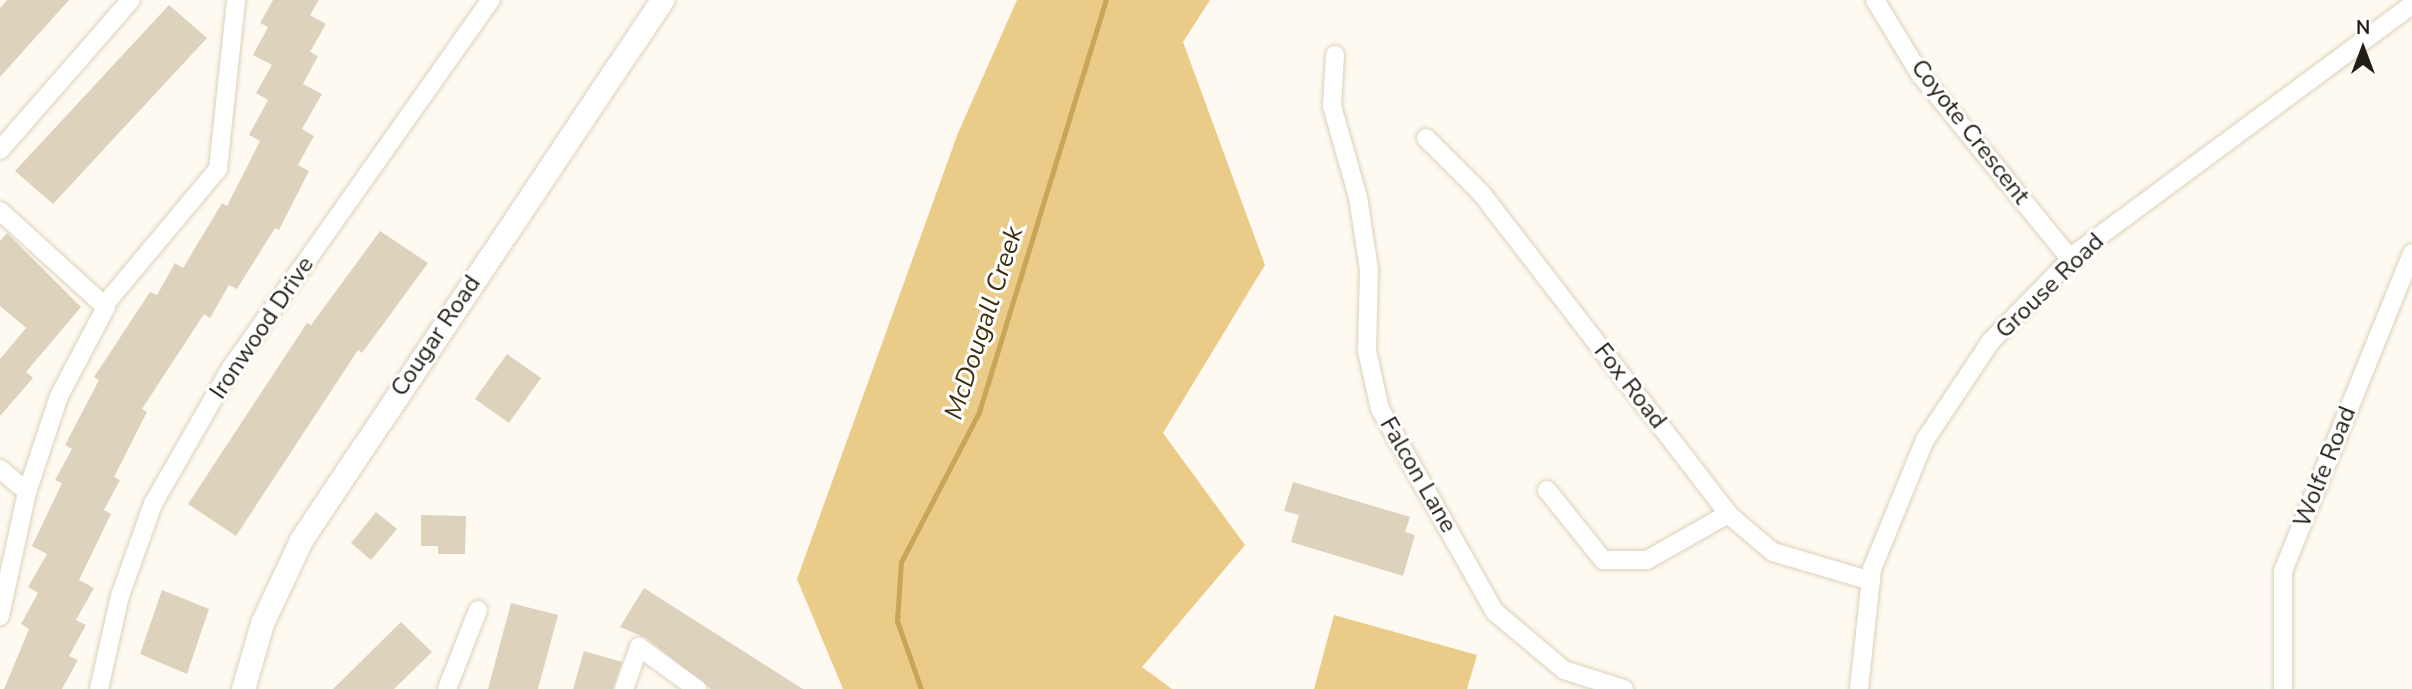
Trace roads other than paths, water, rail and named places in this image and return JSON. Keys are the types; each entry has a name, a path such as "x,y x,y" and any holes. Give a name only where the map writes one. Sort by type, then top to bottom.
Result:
{"street":[{"path":"0,150 131,0"},
{"path":"106,303 218,169 236,0"},
{"name":"Ironwood Drive","path":"99,689 120,596 153,504 231,368 491,0"},
{"name":"Cougar Road","path":"243,689 262,623 301,540 662,0"},
{"name":"Coyote Crescent","path":"1875,0 1920,74 2071,260"},
{"name":"Grouse Road","path":"1859,689 1871,581 1924,440 1992,341 2071,260 2412,5"},
{"name":"Falcon Lane","path":"1335,55 1332,106 1358,197 1368,270 1367,351 1380,409 1494,612 1564,670 1624,689"},
{"name":"Fox Road","path":"1426,138 1482,194 1728,514 1773,552 1871,581"},
{"path":"0,211 106,307 59,396 27,492 0,616"},
{"name":"Wolfe Road","path":"2283,689 2283,571 2412,253"},
{"path":"0,469 27,492"},
{"path":"1547,490 1603,560 1647,560 1728,514"},
{"path":"447,689 478,610"},
{"path":"624,689 639,647 697,689"}],"waterway":[{"name":"McDougall Creek","path":"921,689 897,621 901,562 979,412 1106,0"}]}
